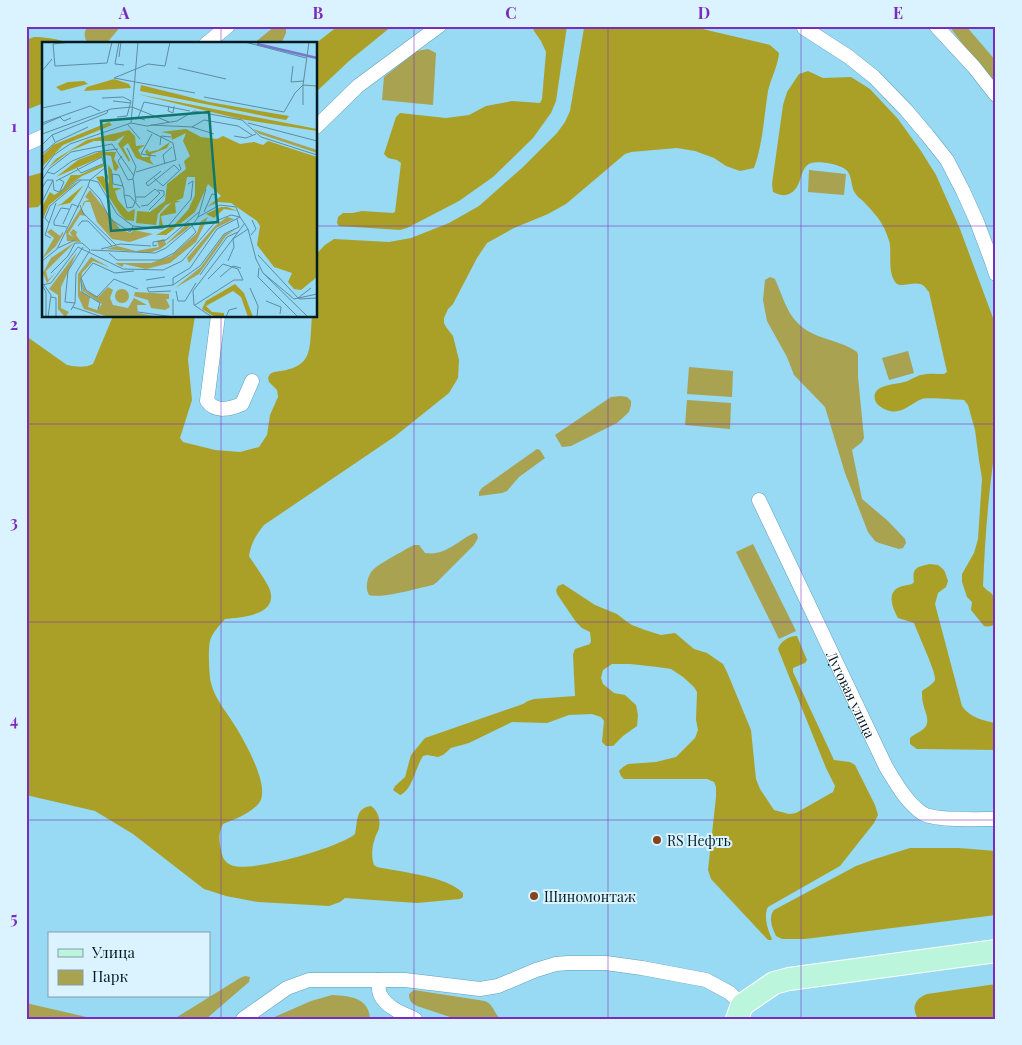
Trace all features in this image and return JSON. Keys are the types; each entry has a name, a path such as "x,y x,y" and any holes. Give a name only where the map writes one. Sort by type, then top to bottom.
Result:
{"main road":[{"path":"740,1012 774,983 789,979 996,951"}],"street":[{"path":"208,42 228,26"},
{"path":"318,125 358,86 439,26"},
{"path":"936,26 974,67 996,95"},
{"path":"801,27 849,57 874,77 928,136 946,160 963,191 977,222 996,274"},
{"path":"26,144 42,137"},
{"path":"218,318 207,401 214,408 224,409 242,404 252,381"},
{"name":"Луговая улица","path":"759,500 886,767 912,804 924,814 936,818 996,819"},
{"path":"243,1019 287,988 309,980 405,980 480,989 498,986 556,964 586,962 642,968 706,980 730,993 740,1012"},
{"path":"378,980 380,996 396,1010 415,1019"}],"green space":[{"path":"88,26 121,26 108,42 87,42 85,31"},
{"path":"275,26 286,26 286,33 282,42 255,42"},
{"path":"949,26 966,26 996,61 996,88"},
{"path":"428,49 436,53 433,105 382,100 384,77 417,51"},
{"path":"809,170 846,174 844,195 808,192"},
{"path":"770,277 775,279 787,307 802,327 857,352 864,438 852,450 862,499 888,521 905,539 906,543 903,548 899,549 879,543 868,532 845,473 825,407 794,375 787,357 767,321 763,300 765,280"},
{"path":"908,351 914,373 889,380 882,358"},
{"path":"689,367 733,371 732,397 687,394"},
{"path":"611,397 627,397 631,401 631,405 629,412 617,423 571,446 562,447 555,435"},
{"path":"687,400 731,403 730,429 685,425"},
{"path":"537,449 540,450 545,458 519,477 507,491 479,496 482,488"},
{"path":"474,533 477,534 478,538 474,545 433,585 383,596 369,595 367,584 371,572 388,559 414,545 419,545 425,553 439,552"},
{"path":"753,544 796,631 779,639 736,552"},
{"path":"250,977 249,982 206,1019 174,1019 210,998 240,978"},
{"path":"414,990 485,1001 491,1005 501,1019 456,1019 417,1006 410,1000 409,994"},
{"path":"332,995 351,997 362,1002 369,1012 370,1019 270,1019 311,1001"},
{"path":"26,1003 95,1019 26,1019"}],"shaded area":[{"path":"338,26 392,26 349,61 318,90 318,42"},
{"path":"532,26 567,26 556,101 551,113 533,138 493,177 459,201 407,228 400,230 339,226 337,223 338,217 343,213 362,211 395,212 401,163 388,158 384,154 396,117 400,113 446,118 469,115 486,106 512,101 540,103 542,99 546,52"},
{"path":"585,26 690,26 770,45 779,53 768,91 761,140 754,168 740,171 695,151 677,148 631,152 625,154 566,204 487,243 444,318 446,327 453,336 459,360 458,378 449,393 394,437 264,525 254,539 249,556 270,590 271,599 269,605 256,614 225,619 214,632 209,645 210,674 213,689 251,755 262,787 262,796 255,807 242,816 223,824 219,840 222,854 227,862 241,867 256,866 294,858 332,846 355,834 360,812 362,809 371,806 377,812 379,818 379,828 373,848 372,859 374,865 423,875 446,882 463,893 463,897 460,899 417,903 345,898 329,906 258,902 226,896 204,889 133,834 95,811 26,795 26,336 67,365 84,367 93,364 112,318 195,318 188,359 192,400 180,438 183,442 215,450 240,452 259,447 267,435 270,415 278,397 277,390 269,382 270,374 297,366 307,355 312,318 318,318 318,252 334,239 389,242 411,238 449,223 479,206 522,168 557,133 565,122 570,111"},
{"path":"34,37 43,37 65,42 42,42 42,104 26,110 26,40"},
{"path":"808,71 823,78 851,77 870,89 898,119 936,175 960,229 996,326 996,450 989,501 983,586 992,594 995,600 996,623 992,626 984,626 971,610 972,602 967,597 962,582 962,574 974,553 978,539 982,479 975,430 968,405 964,400 925,398 903,410 895,412 883,408 875,400 877,391 885,386 921,375 944,374 947,372 929,292 921,284 898,285 893,279 890,265 890,245 883,225 855,193 848,171 845,169 828,163 811,163 804,168 795,190 786,195 773,192 772,184 783,105 787,92 799,74"},
{"path":"42,173 42,203 38,207 26,208 26,177"},
{"path":"930,564 938,565 943,569 948,581 946,587 938,593 935,604 962,706 973,716 996,723 996,750 917,749 910,744 910,738 926,726 927,717 922,700 922,691 935,680 935,676 914,623 898,618 892,603 892,595 898,588 914,582 916,568"},
{"path":"563,584 595,605 617,614 632,625 661,635 675,633 694,649 707,653 723,664 751,730 756,779 760,789 774,810 789,814 796,813 833,792 835,786 778,649 785,640 797,636 807,660 805,663 793,668 793,672 834,760 850,762 855,765 878,815 874,823 840,866 768,907 766,919 771,940 768,940 711,879 708,870 716,797 714,782 707,779 624,779 619,771 628,764 656,762 676,757 695,738 698,730 696,720 697,692 683,677 671,669 630,664 612,664 603,670 601,678 603,684 614,693 625,695 636,705 638,715 637,726 613,746 606,746 602,742 604,721 601,717 592,714 569,715 547,723 512,722 469,743 451,748 438,757 423,756 408,789 400,795 393,790 405,777 411,755 425,738 534,699 575,696 573,654 575,649 590,644 591,641 590,632 576,622 557,594 558,586"},
{"path":"910,848 959,848 996,851 996,915 805,939 782,939 776,936 771,919 774,910 856,866"},
{"path":"996,984 996,1019 918,1019 916,1015 915,1004 927,994"}],"place":[{"name":"RS Нефть","path":"657,840"},
{"name":"Шиномонтаж","path":"534,896"}]}
